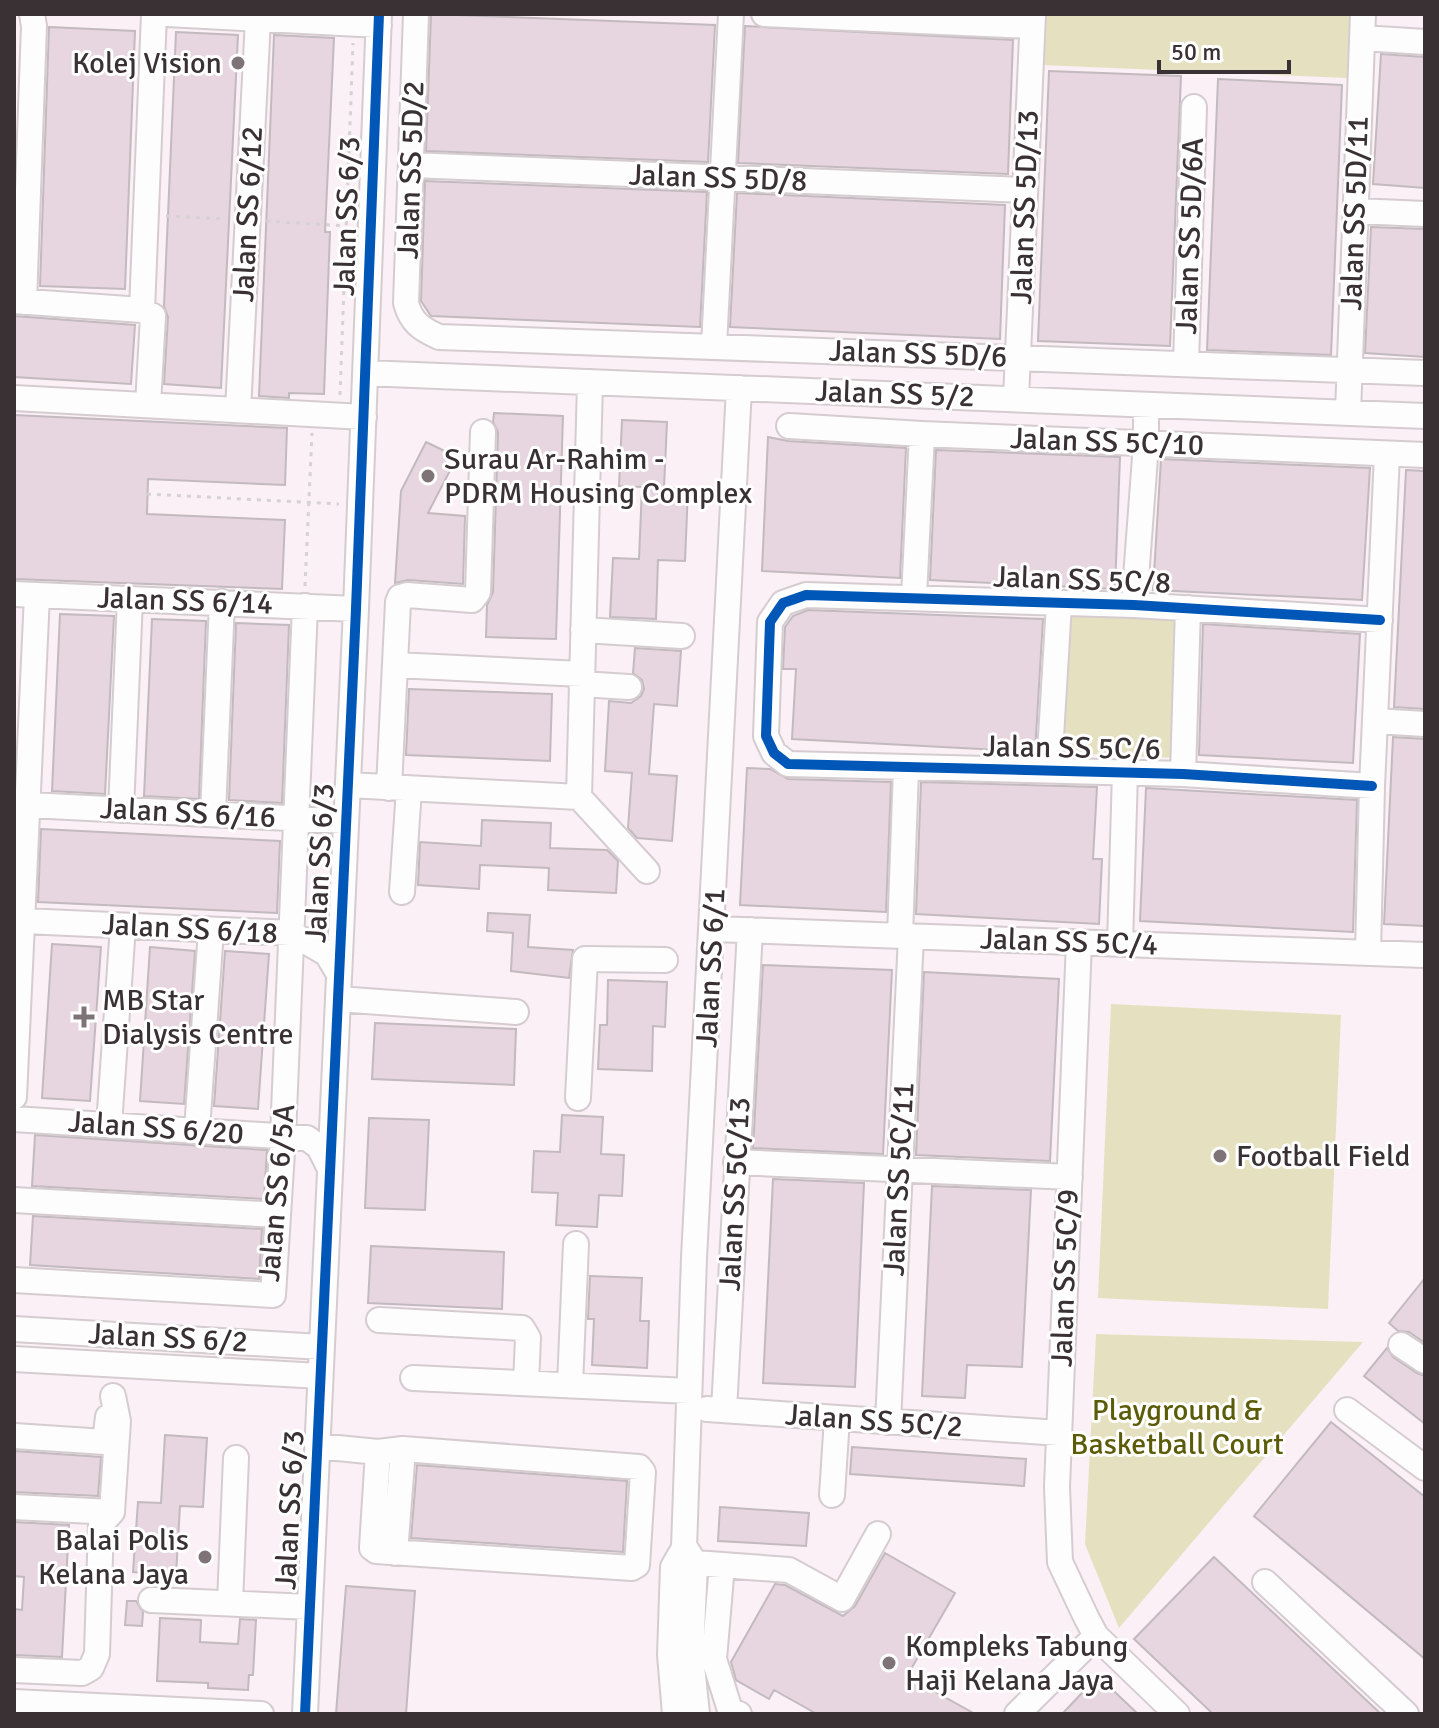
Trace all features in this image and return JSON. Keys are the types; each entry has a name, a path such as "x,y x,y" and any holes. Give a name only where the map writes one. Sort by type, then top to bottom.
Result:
{"street":[{"path":"32,14 34,26 19,302 142,310 153,316 148,405"},
{"path":"142,310 154,14"},
{"path":"167,14 354,24 379,20"},
{"name":"Jalan SS 5D/2","path":"416,14 406,303 416,323"},
{"path":"714,346 731,14"},
{"path":"764,14 1032,20"},
{"name":"Jalan SS 6/12","path":"238,410 258,19"},
{"name":"Jalan SS 6/3","path":"305,1714 356,609 351,416 365,373 379,20"},
{"name":"Jalan SS 5D/13","path":"1016,399 1032,20"},
{"path":"1363,26 1425,42"},
{"name":"Jalan SS 5D/11","path":"1348,413 1363,26"},
{"name":"Jalan SS 5D/6A","path":"1186,364 1194,107"},
{"name":"Jalan SS 5D/8","path":"411,165 1025,190"},
{"path":"1356,211 1425,214"},
{"name":"Jalan SS 5D/6","path":"416,323 439,337 1425,373"},
{"name":"Jalan SS 5/2","path":"365,373 1425,416"},
{"path":"590,382 579,797 647,871"},
{"name":"Jalan SS 6/1","path":"697,1714 691,1656 689,1400 739,388"},
{"path":"14,398 351,416"},
{"path":"1134,605 1146,405"},
{"name":"Jalan SS 5C/10","path":"789,426 1425,455"},
{"path":"402,892 395,665 400,597 472,600 478,592 483,432"},
{"path":"914,597 922,434"},
{"path":"1368,953 1387,454"},
{"path":"14,1097 29,805 26,595"},
{"name":"Jalan SS 6/14","path":"26,595 356,609"},
{"name":"Jalan SS 5C/8","path":"774,753 766,736 770,622 783,603 806,595 1134,605 1380,620"},
{"path":"121,810 130,599"},
{"path":"213,814 222,602"},
{"path":"1049,770 1059,604"},
{"name":"Jalan SS 6/5A","path":"14,1280 273,1295 298,818 305,606"},
{"path":"1183,774 1188,608"},
{"path":"583,630 682,636"},
{"path":"395,665 582,679 629,687"},
{"path":"1375,721 1425,724"},
{"name":"Jalan SS 5C/6","path":"774,753 788,764 1183,774 1372,786"},
{"name":"Jalan SS 5C/11","path":"888,1422 900,1169 906,936 906,769"},
{"path":"1120,944 1125,772"},
{"path":"348,785 579,797"},
{"name":"Jalan SS 6/16","path":"29,805 346,821"},
{"name":"Jalan SS 6/18","path":"24,921 291,933 327,954 339,974"},
{"path":"109,1125 123,926"},
{"name":"Jalan SS 5C/4","path":"713,929 1425,955"},
{"path":"197,1130 211,930"},
{"name":"Jalan SS 5C/13","path":"724,1410 750,930"},
{"name":"Jalan SS 5C/9","path":"1079,942 1057,1487 1060,1562 1096,1636 1177,1714"},
{"path":"578,1098 585,959 665,960"},
{"path":"338,999 516,1012"},
{"name":"Jalan SS 6/20","path":"14,1119 307,1138 319,1147 330,1169"},
{"path":"736,1162 1070,1177"},
{"path":"14,1200 278,1215"},
{"path":"570,1385 576,1244"},
{"path":"379,1320 522,1328 528,1338 526,1383"},
{"name":"Jalan SS 6/2","path":"14,1329 322,1347"},
{"path":"14,1436 105,1442 106,1421 113,1396 117,1335"},
{"path":"1401,1345 1425,1361"},
{"name":"Jalan SS 6/2","path":"14,1359 320,1376"},
{"name":"Jalan SS 5C/2","path":"413,1378 570,1385 689,1400 724,1410 1059,1433"},
{"path":"14,1670 82,1673 91,1668 97,1654 101,1524 112,1512 118,1421 113,1396"},
{"path":"1347,1410 1425,1468"},
{"path":"832,1495 837,1418"},
{"path":"317,1446 378,1452 403,1449 639,1467 643,1472 637,1565 632,1568 376,1551 372,1548 378,1452"},
{"path":"395,1553 403,1449"},
{"path":"230,1603 236,1458"},
{"path":"14,1507 112,1512"},
{"path":"690,1555 722,1565 789,1570 842,1599 878,1534"},
{"name":"Jalan SS 6/1","path":"675,1714 670,1655 673,1567 690,1555"},
{"path":"722,1565 714,1659 730,1710 739,1714"},
{"path":"1265,1582 1406,1714"},
{"path":"151,1600 310,1607"},
{"path":"1017,1714 1096,1636"},
{"path":"23,1706 261,1714"}],"path":[{"path":"351,416 354,24"},
{"path":"305,606 312,414"},
{"path":"147,494 327,503"}],"green space":[{"path":"1043,14 1350,14 1347,78 1041,65"},
{"path":"1065,612 1182,617 1176,758 1059,753"},
{"name":"Football Field","path":"1111,1004 1341,1015 1328,1309 1098,1298"},
{"name":"Playground & Basketball Court","path":"1096,1334 1363,1342 1119,1628 1085,1544"}],"building":[{"path":"431,14 715,25 708,162 426,151"},
{"path":"745,26 1013,40 1008,174 738,163"},
{"path":"49,27 135,31 125,289 40,286"},
{"path":"176,32 238,35 221,388 164,384 168,317 164,306"},
{"path":"274,35 334,38 325,232 330,232 324,394 289,393 289,398 259,396"},
{"path":"1381,54 1425,57 1425,188 1373,184"},
{"path":"1049,71 1181,76 1170,346 1038,341"},
{"path":"1218,79 1342,85 1331,355 1207,350"},
{"path":"425,181 707,192 700,327 431,316 421,301"},
{"path":"737,193 1005,205 1000,339 730,327"},
{"path":"1371,227 1425,229 1425,357 1365,353"},
{"path":"14,316 135,325 131,384 14,377"},
{"path":"494,413 563,416 556,639 486,637 487,605 493,592 498,432 493,422"},
{"path":"14,415 287,428 285,485 148,479 147,514 285,520 282,589 14,579"},
{"path":"622,420 667,422 664,488 688,489 685,561 658,560 656,619 610,617 613,558 639,559 642,487 619,486"},
{"path":"768,437 906,448 900,578 762,571"},
{"path":"426,442 457,457 428,513 465,516 463,584 408,580 395,583 401,491"},
{"path":"936,450 1120,457 1115,589 930,580"},
{"path":"1161,459 1370,468 1362,600 1153,590"},
{"path":"1406,470 1425,471 1425,709 1394,707"},
{"path":"808,610 1043,619 1035,752 792,739 796,669 783,669 785,627 793,616"},
{"path":"60,614 114,616 105,794 52,791"},
{"path":"152,619 206,621 199,799 144,796"},
{"path":"236,623 289,625 282,803 229,800"},
{"path":"1203,624 1360,634 1353,763 1199,755"},
{"path":"635,648 681,651 677,706 654,704 649,774 677,776 672,841 637,838 628,828 632,773 605,771 609,701 631,703 641,696 644,689 642,680 633,673"},
{"path":"409,689 552,694 550,761 406,755"},
{"path":"1393,737 1425,739 1425,926 1384,924"},
{"path":"747,768 770,769 788,779 891,782 886,912 740,905"},
{"path":"921,782 1097,787 1093,859 1102,859 1099,924 916,914"},
{"path":"1146,788 1357,800 1353,932 1140,921"},
{"path":"482,820 551,823 550,848 607,850 618,861 616,893 548,890 549,868 480,865 479,889 418,885 420,842 481,846"},
{"path":"41,829 280,841 277,913 38,902"},
{"path":"488,913 530,915 528,947 573,950 569,978 511,971 513,933 487,931"},
{"path":"52,944 101,947 90,1101 42,1098"},
{"path":"150,947 195,951 184,1104 140,1101"},
{"path":"225,951 269,954 258,1109 214,1106"},
{"path":"763,965 892,970 883,1154 753,1148"},
{"path":"924,972 1059,979 1050,1161 916,1155"},
{"path":"608,980 667,982 665,1027 653,1026 652,1071 598,1069 600,1025 607,1025"},
{"path":"375,1023 516,1029 514,1085 372,1079"},
{"path":"562,1115 603,1117 601,1154 624,1155 622,1196 599,1195 597,1227 556,1225 558,1193 532,1192 534,1151 560,1152"},
{"path":"369,1118 429,1120 425,1210 365,1208"},
{"path":"35,1135 267,1150 264,1199 32,1186"},
{"path":"773,1179 864,1183 855,1387 763,1383"},
{"path":"932,1186 1031,1190 1022,1367 967,1365 965,1398 922,1396"},
{"path":"33,1216 262,1229 259,1279 30,1265"},
{"path":"371,1246 504,1252 502,1309 368,1303"},
{"path":"590,1276 642,1278 640,1321 649,1321 647,1368 592,1365 594,1319 588,1319"},
{"path":"1425,1278 1425,1343 1409,1332 1398,1331 1389,1323"},
{"path":"1387,1348 1393,1357 1425,1376 1425,1424 1364,1376"},
{"path":"1331,1422 1425,1497 1425,1659 1254,1516"},
{"path":"165,1435 207,1438 203,1507 180,1506 176,1575 133,1572 138,1502 161,1503"},
{"path":"852,1447 1026,1459 1024,1486 850,1474"},
{"path":"14,1451 101,1457 98,1496 14,1492"},
{"path":"417,1465 627,1481 623,1552 411,1538"},
{"path":"720,1507 809,1513 806,1546 718,1541"},
{"path":"14,1522 69,1525 62,1657 14,1655 14,1609 22,1610 24,1577 14,1576"},
{"path":"885,1553 955,1593 907,1676 975,1714 817,1714 774,1690 769,1699 736,1680 731,1662 775,1584 785,1585 843,1616 855,1606"},
{"path":"1214,1557 1381,1714 1213,1714 1134,1639"},
{"path":"346,1586 415,1591 406,1714 336,1714"},
{"path":"127,1601 136,1601 143,1612 142,1626 125,1625"},
{"path":"160,1618 201,1620 200,1642 238,1644 240,1619 256,1620 253,1675 249,1675 248,1690 208,1688 208,1683 157,1681"},
{"path":"1098,1676 1138,1714 1062,1714"}],"cycle path":[{"path":"305,1714 356,609 379,14"},
{"path":"1372,786 1183,774 788,764 774,753 766,736 770,622 783,603 806,595 1134,605 1380,620"}],"place":[{"name":"Kolej Vision","path":"238,63"},
{"name":"Surau Ar-Rahim - PDRM Housing Complex","path":"428,476"},
{"name":"MB Star Dialysis Centre","path":"84,1017"},
{"name":"Football Field","path":"1220,1156"},
{"name":"Balai Polis Kelana Jaya","path":"205,1557"},
{"name":"Kompleks Tabung Haji Kelana Jaya","path":"889,1663"}]}
